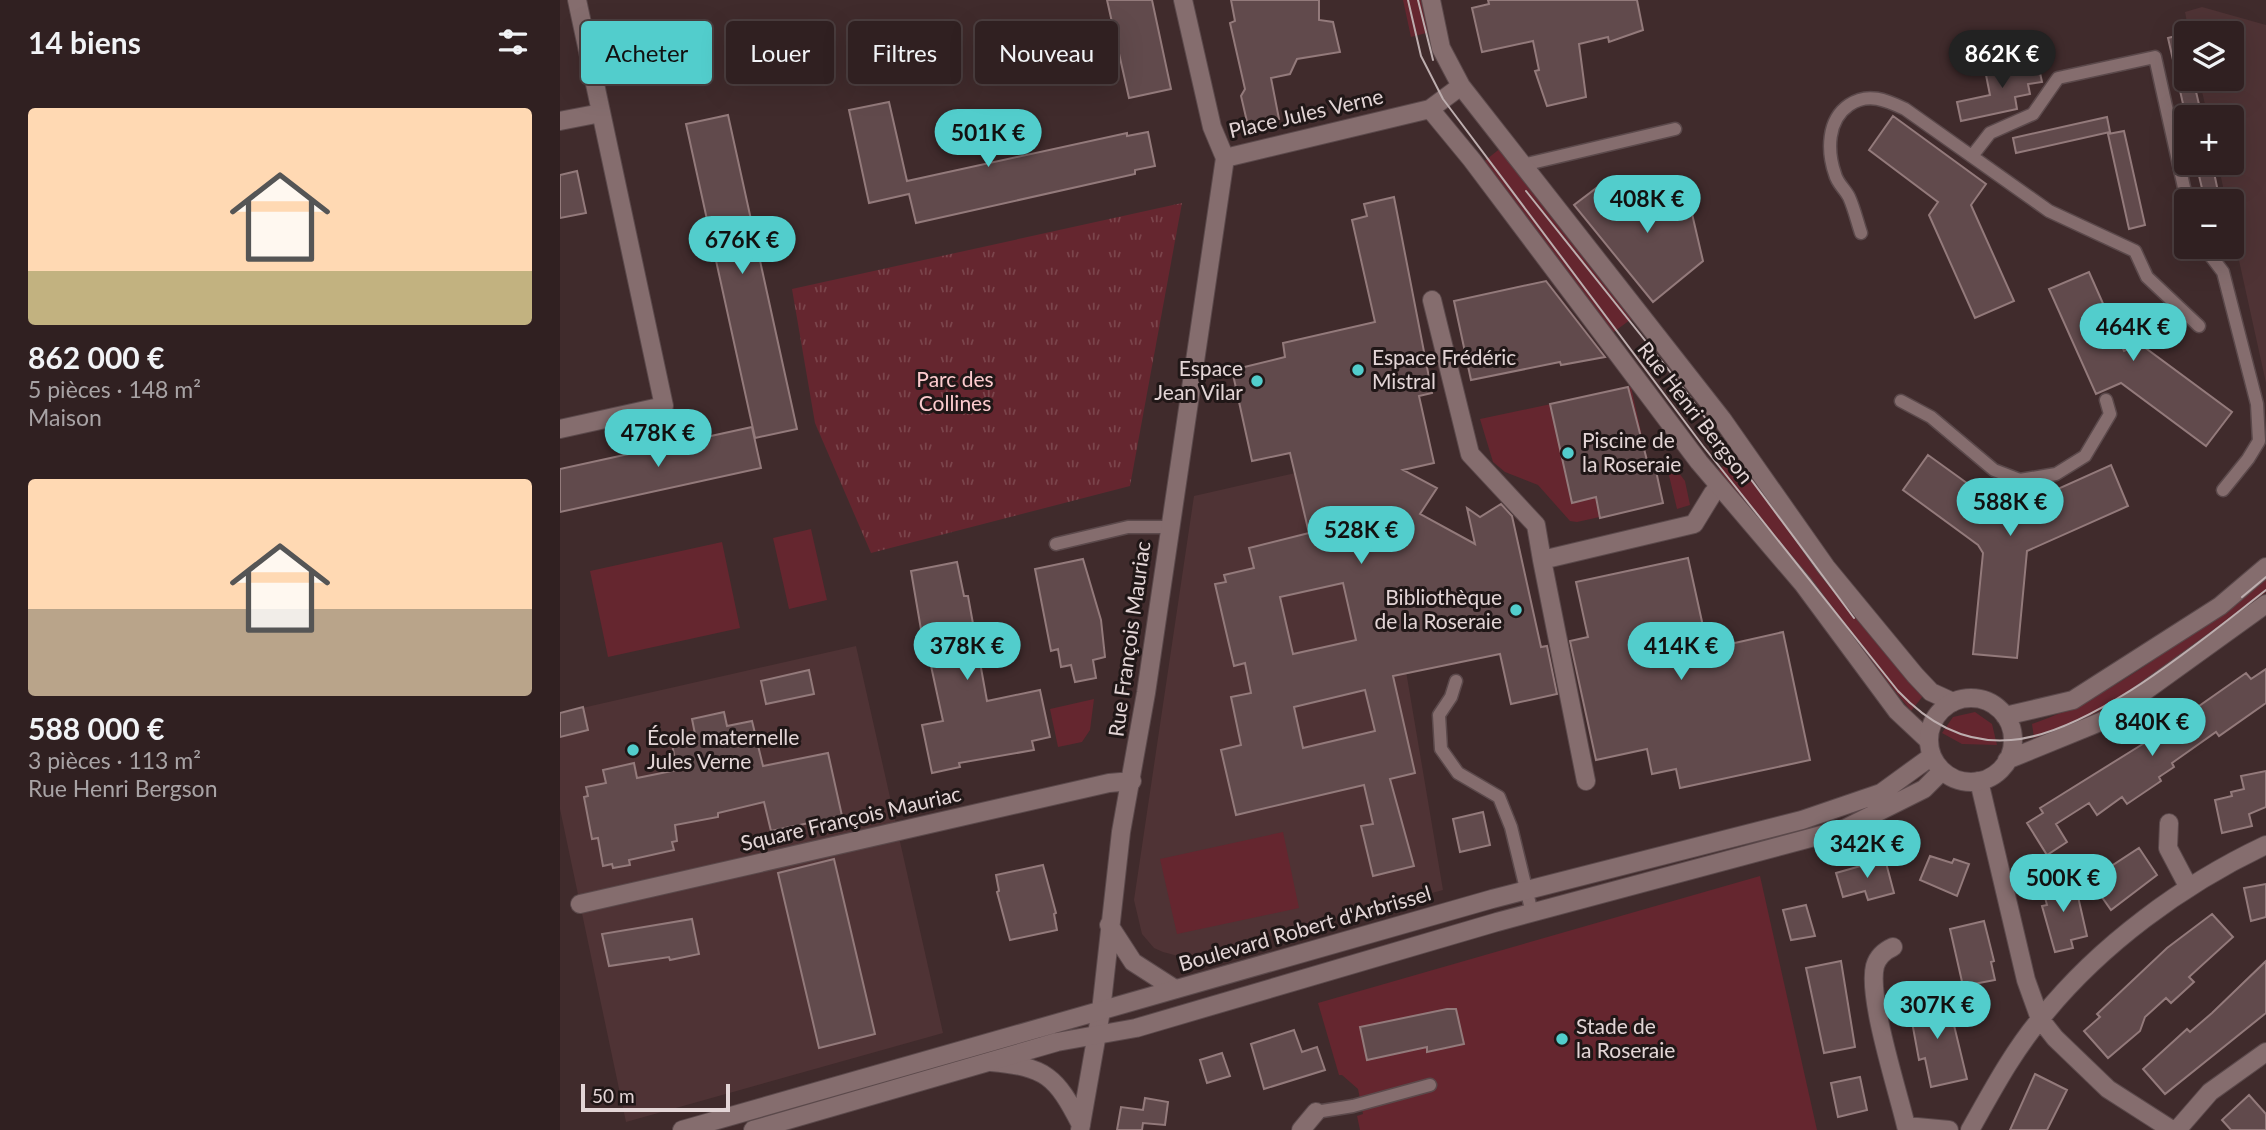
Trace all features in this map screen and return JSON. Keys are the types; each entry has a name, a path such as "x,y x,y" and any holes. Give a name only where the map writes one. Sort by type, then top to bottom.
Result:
{"street":[{"path":"560,429 664,406 577,0"},
{"name":"Place Jules Verne","path":"1183,0 1212,127 1224,158 1430,109 1461,86"},
{"path":"1431,0 1441,48 1461,86"},
{"name":"Rue Henri Bergson","path":"1461,86 1721,419 1826,567 1914,675 1931,692 1953,702"},
{"name":"Rue Henri Bergson","path":"1430,109 1472,160 1699,462 1802,584 1934,756"},
{"path":"560,121 601,113"},
{"name":"Rue François Mauriac","path":"1080,1127 1101,1011 1121,832 1132,781 1224,158"},
{"path":"1432,300 1470,454 1536,525 1587,781"},
{"path":"1542,560 1694,524 1713,493"},
{"path":"2005,716 2073,700 2220,606 2266,567"},
{"path":"1934,756 1953,779 1979,781 1990,777 2007,760 2105,720 2266,604"},
{"path":"752,1130 1061,1041 1136,1028 1532,913 1844,829 1924,789 1934,756 1933,722 1953,702 1977,699 1989,703 2005,716 2013,740 2007,760"},
{"name":"Boulevard Robert d'Arbrissel","path":"682,1130 1526,890 1801,820 1881,793 1934,756"},
{"name":"Square François Mauriac","path":"580,904 1051,796 1132,781"},
{"path":"1979,781 2026,980 2040,1019 2055,1038 2108,1089 2175,1130 2210,1092 2266,1052"},
{"path":"2169,823 2168,848 2189,888"},
{"path":"1970,1130 1999,1078 2040,1019 2092,964 2189,888 2266,845"},
{"path":"1110,925 1133,962 1175,989"},
{"path":"1893,947 1878,958 1874,969 1876,999 1898,1128 1949,1130"},
{"name":"Rue François Mauriac","path":"990,1062 1024,1065 1043,1072 1062,1093 1080,1127"},
{"path":"1301,1130 1316,1112"}],"lane":[{"path":"1972,156 1990,133 2033,114 2058,78 2155,57 2184,189"},
{"path":"1861,233 1848,196 1835,175 1830,135 1835,121 1845,108 1858,99 1885,100 1905,109 2049,211 2135,251 2154,285 2199,326"},
{"path":"1522,165 1675,129"},
{"path":"2213,259 2223,272 2257,404 2259,441 2222,490"},
{"path":"1901,401 1931,417 1994,470 2020,480 2032,480 2056,474 2085,456 2110,414 2106,400"},
{"path":"1056,544 1128,527 1168,527"},
{"path":"1455,681 1451,697 1439,715 1441,749 1458,773 1499,797 1511,827 1532,913"},
{"path":"1316,1112 1353,1106 1430,1086"}],"shaded area":[{"path":"2202,7 2266,25 2266,383 2239,259 2244,259 2244,189 2223,189 2221,175 2244,175 2244,105 2205,105 2202,91 2244,91 2244,21 2187,21 2185,12"},
{"path":"1375,455 1385,547 1443,890 1203,954 1182,957 1163,952 1154,948 1142,934 1134,900 1194,496"},
{"path":"856,646 943,1033 626,1122 560,809 560,713"}],"green space":[{"path":"1403,0 1423,0 1430,32 1411,37"},
{"path":"1502,147 1634,317 1611,334 1482,163"},
{"name":"Parc des Collines","path":"1182,203 1130,486 871,553 815,423 792,289"},
{"name":"Piscine de la Roseraie","path":"1631,387 1650,472 1656,471 1663,503 1577,522 1570,521 1538,485 1505,472 1493,462 1480,419"},
{"path":"1739,454 1809,552 1923,696 1911,711 1717,471"},
{"path":"1673,465 1685,481 1690,505 1677,509 1667,467"},
{"path":"811,529 827,600 789,609 773,538"},
{"path":"722,542 740,628 608,657 590,571"},
{"path":"2266,574 2266,592 2185,656 2096,713 2034,738 2032,724 2096,696 2126,678 2184,639"},
{"path":"1094,699 1090,730 1082,742 1058,747 1050,709"},
{"path":"1975,712 1992,724 1997,745 1962,744 1942,733 1953,717"},
{"path":"1283,832 1299,908 1177,934 1160,859"},
{"name":"Stade de la Roseraie","path":"1760,876 1817,1130 1360,1130 1357,1116 1363,1114 1358,1089 1339,1075 1318,1003"}],"building":[{"path":"1107,0 1152,0 1171,89 1129,98 1118,49 1118,21 1112,21"},
{"path":"1231,0 1319,0 1319,20 1333,22 1340,52 1297,59 1290,74 1271,78 1279,119 1248,126 1241,96 1245,89 1230,23 1235,21"},
{"path":"1488,0 1637,0 1643,30 1609,42 1608,37 1579,44 1586,97 1547,106 1535,71 1539,70 1533,41 1482,52 1472,8 1489,4"},
{"path":"2174,36 2174,64 2168,38"},
{"path":"2037,59 2042,82 2028,84 2030,94 2015,97 2017,109 1961,121 1957,102 1990,95 1985,70"},
{"path":"2180,91 2196,91 2199,105 2183,105"},
{"path":"889,102 907,181 1127,133 1127,136 1148,132 1155,166 1135,170 1135,174 916,223 909,194 869,203 849,110"},
{"path":"728,115 797,429 755,438 686,124"},
{"path":"1893,116 1986,184 1971,205 2014,301 1975,318 1929,215 1938,202 1869,150"},
{"path":"2107,117 2110,132 2016,153 2013,138"},
{"path":"2124,131 2145,225 2129,229 2108,134"},
{"path":"577,171 586,213 560,218 560,175"},
{"path":"2199,175 2215,175 2217,189 2202,189"},
{"path":"1603,183 1618,202 1686,188 1703,261 1653,302 1574,205"},
{"path":"1394,197 1432,393 1419,396 1434,463 1403,470 1437,488 1420,514 1475,544 1467,508 1480,517 1501,504 1512,516 1541,647 1547,646 1557,694 1511,704 1500,654 1393,676 1415,773 1390,779 1414,866 1373,876 1361,826 1373,824 1364,785 1236,815 1221,750 1241,745 1231,697 1251,693 1245,663 1234,666 1215,584 1226,582 1224,575 1254,568 1249,548 1309,533 1290,453 1252,461 1232,370 1285,357 1283,343 1375,322 1352,220 1367,216 1364,204","holes":["1343,583 1356,640 1293,654 1280,597","1365,690 1375,731 1303,748 1294,707"]},
{"path":"2089,272 2124,351 2140,344 2232,412 2206,446 2121,383 2096,394 2049,289"},
{"path":"1546,281 1605,357 1561,365 1560,362 1471,380 1454,301"},
{"name":"Piscine de la Roseraie","path":"1628,387 1650,472 1656,471 1663,503 1600,518 1596,497 1572,503 1550,404"},
{"path":"752,427 761,468 560,512 560,469"},
{"path":"1928,455 2007,512 2111,465 2128,506 2027,551 2017,658 1973,654 1983,553 1978,545 1903,490"},
{"path":"1688,558 1708,649 1783,632 1810,760 1680,788 1676,769 1652,774 1647,749 1596,760 1570,641 1588,637 1576,582"},
{"path":"1083,559 1101,620 1105,657 1093,660 1096,678 1075,682 1071,665 1061,667 1058,649 1051,651 1035,569"},
{"path":"957,562 964,596 968,596 987,701 1040,690 1050,737 1032,741 1034,750 959,763 960,767 932,773 922,725 943,721 928,652 925,653 911,571"},
{"path":"2266,669 2266,703 2219,736 2216,732 2172,763 2174,767 2159,777 2161,781 2127,804 2122,797 2097,815 2089,803 2056,824 2067,842 2047,855 2027,823 2043,813 2040,808 2154,737 2152,734 2177,717 2179,720 2246,673 2251,679"},
{"path":"809,670 814,694 766,704 761,681"},
{"path":"583,707 588,730 560,737 560,713"},
{"path":"724,712 727,726 752,721 763,766 828,753 842,816 771,831 764,802 718,813 718,817 675,825 677,841 672,842 674,850 629,860 630,865 613,868 612,864 603,866 598,838 592,839 584,797 588,796 586,787 606,783 603,770 634,763 637,778 677,770 671,739 695,734 692,719"},
{"path":"2266,771 2266,807 2249,814 2252,826 2222,833 2215,800 2232,796 2231,792 2244,789 2241,776"},
{"path":"1483,812 1490,845 1460,852 1453,819"},
{"path":"2139,848 2157,875 2111,910 2090,880"},
{"path":"1930,856 1952,863 1954,859 1969,864 1957,896 1920,880"},
{"path":"834,859 875,1034 819,1048 778,873"},
{"path":"1885,859 1894,893 1868,900 1865,891 1843,897 1836,873"},
{"path":"1043,865 1056,913 1057,930 1010,940 997,892 996,875"},
{"path":"2074,879 2087,936 2071,940 2073,948 2055,952 2042,906 2047,905 2042,886"},
{"path":"2266,884 2266,917 2251,921 2244,888"},
{"path":"1806,905 1815,936 1791,940 1783,910"},
{"path":"2212,914 2233,937 2189,977 2194,982 2171,1003 2166,998 2145,1017 2140,1031 2108,1058 2084,1031 2100,1017 2097,1014 2167,948"},
{"path":"692,919 699,954 670,960 669,957 609,966 602,934"},
{"path":"1984,921 1994,961 1991,962 1995,980 1963,986 1950,929"},
{"path":"1841,961 1855,1047 1824,1053 1806,968"},
{"path":"2266,961 2266,1013 2165,1094 2143,1069 2187,1029 2190,1032 2212,1013"},
{"path":"1940,993 1946,1022 1953,1021 1967,1079 1931,1087 1925,1058 1919,1060 1908,1000"},
{"path":"1456,1009 1464,1044 1427,1052 1427,1047 1367,1060 1360,1027"},
{"path":"1294,1030 1302,1052 1317,1047 1325,1070 1264,1089 1251,1044"},
{"path":"1222,1053 1230,1076 1207,1083 1200,1060"},
{"path":"2035,1074 2067,1090 2047,1130 2010,1130"},
{"path":"1860,1077 1867,1110 1838,1117 1831,1083"},
{"path":"2249,1095 2266,1114 2266,1130 2231,1130 2222,1120"},
{"path":"1145,1098 1168,1102 1165,1125 1143,1123 1142,1130 1117,1130 1121,1107 1143,1110"}],"tram line":[{"path":"1408,0 1421,56 1443,99 1703,446 1898,691 1935,722 1978,739 2011,740 2042,734 2076,721 2145,681 2266,590"},
{"path":"1418,0 1433,60"},
{"path":"1526,191 1683,388 1854,618"},
{"path":"2242,597 2266,577"}],"place":[{"name":"Espace Frédéric Mistral","path":"1358,370"},
{"name":"Espace Jean Vilar","path":"1257,381"},
{"name":"Piscine de la Roseraie","path":"1568,453"},
{"name":"Bibliothèque de la Roseraie","path":"1516,610"},
{"name":"École maternelle Jules Verne","path":"633,750"},
{"name":"Stade de la Roseraie","path":"1562,1039"}]}
